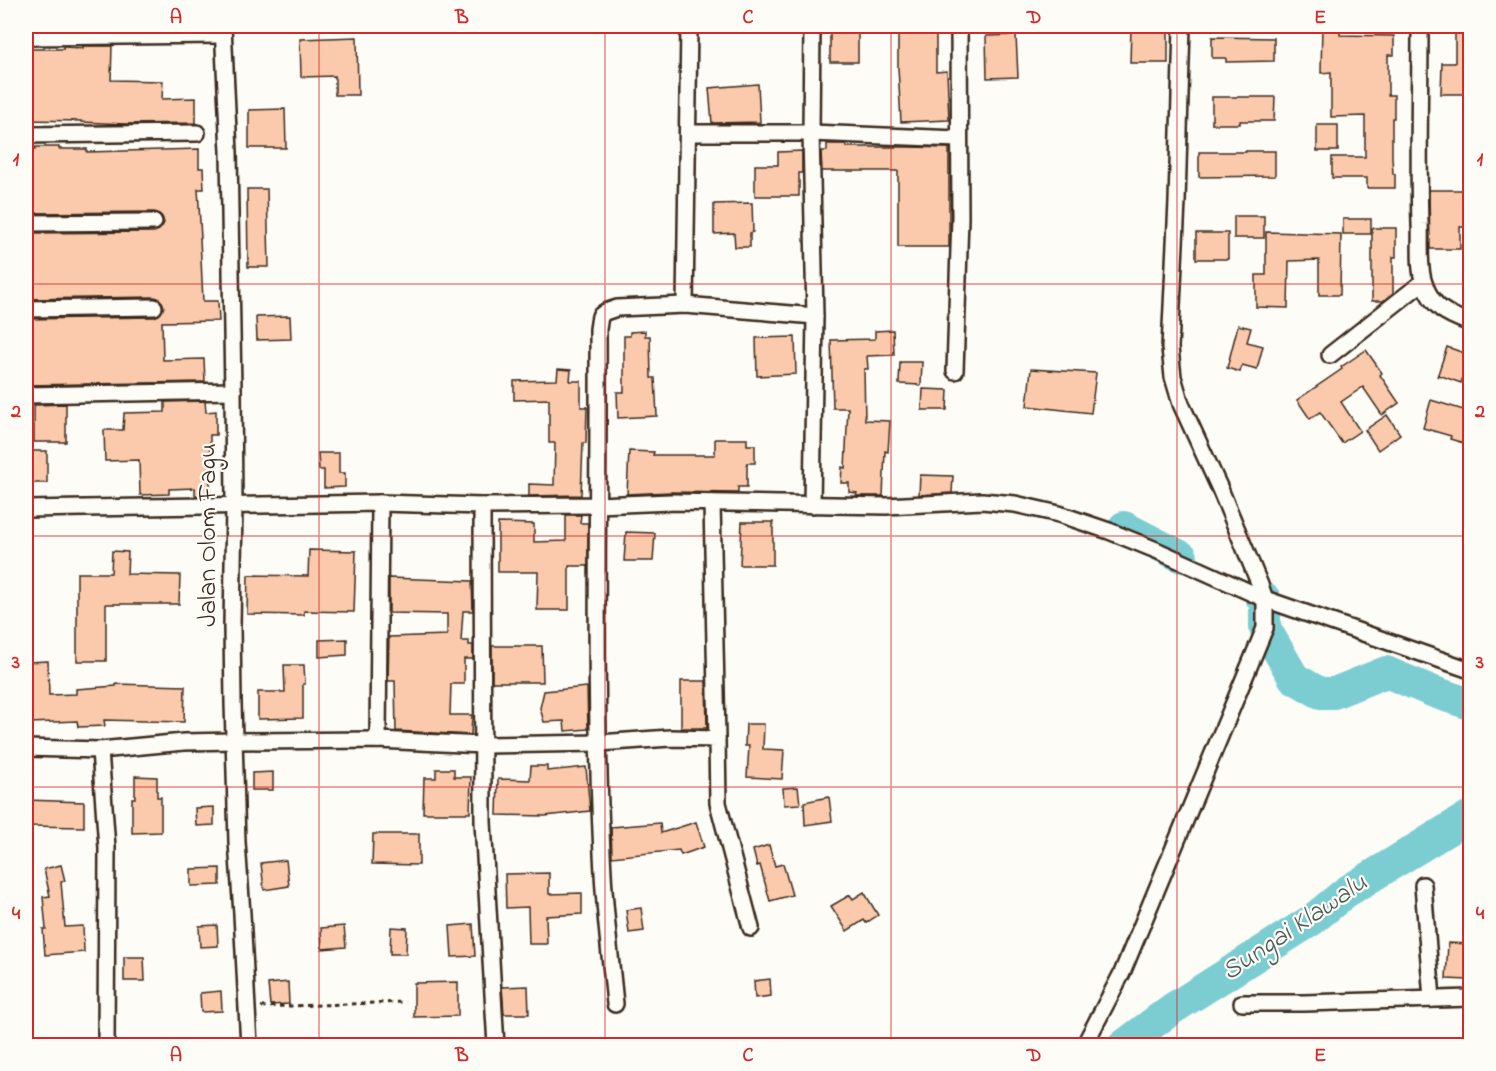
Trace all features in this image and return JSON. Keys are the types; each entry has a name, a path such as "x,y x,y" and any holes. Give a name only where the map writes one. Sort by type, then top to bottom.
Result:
{"street":[{"path":"685,305 689,26"},
{"path":"812,26 811,133 815,316 812,505"},
{"path":"955,371 960,218 959,26"},
{"path":"1084,1045 1122,972 1265,628 1265,599 1246,550 1181,404 1173,377 1170,348 1182,26"},
{"path":"1420,26 1419,207 1423,282 1436,305 1449,315 1470,323"},
{"path":"26,37 223,30"},
{"name":"Jalan Olom Fagu","path":"223,30 229,152 233,391 234,741 237,842 249,1046"},
{"path":"26,135 197,133"},
{"path":"687,133 811,133 958,139"},
{"path":"26,224 154,222"},
{"path":"1330,355 1423,282"},
{"path":"615,1004 603,874 599,743 597,505 600,316 617,308 685,305 815,316"},
{"path":"26,309 154,307"},
{"path":"26,395 233,391"},
{"path":"26,509 380,503 482,506 671,502 886,506 982,501 1015,504 1059,514 1109,531 1265,599 1470,670"},
{"path":"378,740 380,503"},
{"path":"712,503 718,803 751,928"},
{"path":"482,506 483,822 496,1046"},
{"path":"26,748 100,750 184,742 234,741 378,740 483,745 599,743 670,738 717,739"},
{"path":"100,750 107,848 106,1046"},
{"path":"1423,885 1432,999"},
{"path":"1242,1002 1470,998"}],"path":[{"path":"247,1007 405,1002"}],"building":[{"path":"830,26 858,26 858,62 830,62"},
{"path":"1322,26 1340,26 1340,35 1394,36 1394,55 1388,55 1388,95 1394,95 1392,157 1395,188 1367,188 1367,178 1332,178 1332,157 1365,157 1365,116 1331,117 1331,72 1321,73"},
{"path":"1455,26 1470,26 1470,94 1441,94 1442,63 1455,63"},
{"path":"898,27 936,27 936,72 947,71 949,120 901,122"},
{"path":"1131,28 1168,29 1168,63 1130,63"},
{"path":"1016,35 1018,77 987,78 986,36"},
{"path":"357,37 358,95 335,95 335,76 301,77 300,39"},
{"path":"1212,37 1274,38 1274,61 1226,62 1226,58 1212,58"},
{"path":"83,46 112,46 111,80 163,81 162,99 196,98 196,123 126,124 26,120 26,49 83,48"},
{"path":"758,84 760,122 712,123 709,88"},
{"path":"1212,97 1275,97 1274,121 1212,124"},
{"path":"285,109 286,148 249,148 249,110"},
{"path":"1317,125 1338,125 1338,151 1317,151"},
{"path":"827,144 846,144 846,147 949,148 949,247 898,247 898,171 822,171 821,151 827,151"},
{"path":"35,147 87,149 87,152 199,149 199,168 203,168 204,189 198,189 203,301 218,301 219,321 162,322 163,360 204,359 205,382 26,385 26,319 154,317 159,315 164,307 158,298 154,297 26,299 26,233 154,232 159,230 164,223 162,217 154,212 26,213 26,149 35,149"},
{"path":"802,151 799,196 755,196 755,165 778,165 778,152"},
{"path":"1275,151 1275,176 1199,177 1199,152"},
{"path":"247,189 267,189 269,267 248,267"},
{"path":"1429,190 1465,190 1465,227 1460,227 1460,249 1430,249"},
{"path":"752,203 753,232 750,233 750,247 735,247 734,233 714,234 714,204"},
{"path":"1234,216 1264,216 1264,238 1234,238"},
{"path":"1343,219 1371,219 1371,234 1343,234"},
{"path":"1372,228 1396,228 1393,293 1383,301 1372,301"},
{"path":"1266,232 1341,234 1340,295 1319,295 1319,260 1289,261 1288,308 1256,307 1256,275 1266,275"},
{"path":"1196,233 1228,233 1228,259 1196,259"},
{"path":"290,316 291,339 257,340 256,317"},
{"path":"1238,325 1251,328 1247,342 1263,346 1257,369 1242,365 1240,372 1227,368"},
{"path":"893,330 894,355 867,356 868,369 864,369 865,420 890,421 888,452 885,451 883,496 856,496 857,493 849,492 849,483 841,483 842,467 845,468 848,408 833,408 831,340 875,339 875,331"},
{"path":"645,331 645,336 650,336 651,378 655,378 657,416 618,418 617,392 624,392 624,336 630,336 630,332"},
{"path":"795,337 796,374 757,376 756,338"},
{"path":"1447,347 1470,355 1461,383 1439,375 1437,377"},
{"path":"1366,350 1399,403 1382,415 1363,387 1341,402 1360,431 1342,443 1320,412 1310,419 1297,400"},
{"path":"900,362 922,362 921,385 899,384"},
{"path":"558,369 571,370 570,381 581,381 581,407 587,407 581,495 529,496 529,484 554,485 555,443 549,443 549,399 514,400 514,381 557,380"},
{"path":"1031,369 1096,373 1091,413 1027,406"},
{"path":"923,389 948,390 947,410 922,410"},
{"path":"1431,400 1470,412 1470,445 1450,439 1451,436 1423,428"},
{"path":"205,401 206,412 216,411 216,435 210,435 210,496 195,496 195,488 169,489 169,494 140,495 139,460 105,461 104,430 123,430 124,413 165,412 165,402"},
{"path":"66,404 66,442 34,442 34,405"},
{"path":"1387,415 1400,434 1378,450 1365,430"},
{"path":"715,439 747,439 747,445 755,445 755,463 747,463 747,487 738,487 738,493 627,494 629,451 654,452 653,455 715,455"},
{"path":"26,451 47,451 47,483 26,483"},
{"path":"318,453 339,453 339,473 345,473 345,487 324,488 324,470 319,470"},
{"path":"920,475 953,476 952,493 919,495"},
{"path":"566,515 581,515 580,523 588,523 588,566 569,566 569,610 537,610 538,572 498,572 498,523 534,524 534,542 566,541"},
{"path":"742,522 773,522 773,565 740,565"},
{"path":"626,532 655,533 653,561 624,561"},
{"path":"309,550 356,551 354,612 304,611 304,615 247,614 248,575 308,576"},
{"path":"112,551 128,552 127,574 180,575 179,604 106,604 106,661 77,661 77,573 111,573"},
{"path":"389,578 472,581 473,611 463,611 461,641 469,641 469,645 473,645 473,659 464,659 464,684 451,684 450,715 472,715 471,735 396,731 395,681 388,681 389,637 447,635 447,614 389,613"},
{"path":"347,639 347,655 319,657 319,640"},
{"path":"492,646 542,646 543,682 492,682"},
{"path":"48,661 49,695 76,694 76,689 116,686 116,684 185,686 184,722 104,720 105,726 78,727 77,721 30,723 30,685 26,685 26,662"},
{"path":"284,665 304,665 303,718 258,719 258,692 285,692"},
{"path":"681,681 706,681 707,728 681,728"},
{"path":"587,687 588,729 565,731 564,721 544,722 540,708 544,691"},
{"path":"746,724 764,724 763,749 784,750 782,779 747,777 749,746 745,746"},
{"path":"531,766 547,766 547,771 586,767 590,811 545,816 497,815 498,779 530,780"},
{"path":"436,769 454,769 454,777 471,777 470,813 423,813 424,778 436,778"},
{"path":"273,772 273,790 252,790 252,773"},
{"path":"135,776 157,777 157,797 161,797 161,832 132,833 132,798 135,798"},
{"path":"798,787 800,804 784,805 783,788"},
{"path":"829,797 832,821 805,825 804,802"},
{"path":"26,800 84,802 84,827 26,826"},
{"path":"214,807 214,825 196,826 195,808"},
{"path":"696,822 704,847 681,855 679,850 612,857 611,827 660,823 661,833"},
{"path":"373,834 419,834 419,865 372,864"},
{"path":"769,845 775,866 783,864 792,895 770,901 760,865 757,866 753,850"},
{"path":"286,860 289,886 264,890 261,863"},
{"path":"61,865 65,881 61,882 65,927 83,926 84,952 45,955 43,929 46,929 43,897 50,896 44,869"},
{"path":"220,868 220,885 191,886 191,869"},
{"path":"549,873 549,894 582,893 582,914 546,916 547,944 529,944 528,907 506,908 505,874"},
{"path":"864,892 878,915 866,923 864,920 847,931 831,906 850,895 853,899"},
{"path":"641,908 644,931 629,933 626,910"},
{"path":"473,924 475,956 452,957 450,926"},
{"path":"217,925 218,946 200,947 199,926"},
{"path":"344,926 346,947 322,949 321,928"},
{"path":"391,927 407,928 406,954 390,954"},
{"path":"1448,943 1470,944 1469,980 1446,979"},
{"path":"124,957 144,957 145,981 124,981"},
{"path":"770,979 771,996 755,998 754,981"},
{"path":"288,982 289,1004 270,1005 268,984"},
{"path":"458,982 458,1016 414,1017 414,983"},
{"path":"528,986 529,1014 504,1014 502,987"},
{"path":"221,991 222,1011 201,1012 200,993"}],"waterway":[{"path":"1124,527 1182,557"},
{"path":"1261,597 1265,599 1265,628 1294,678 1320,693 1334,693 1386,672 1470,704"},
{"name":"Sungai Klawalu","path":"1123,1046 1172,1009 1312,920 1346,892 1470,816"}]}
